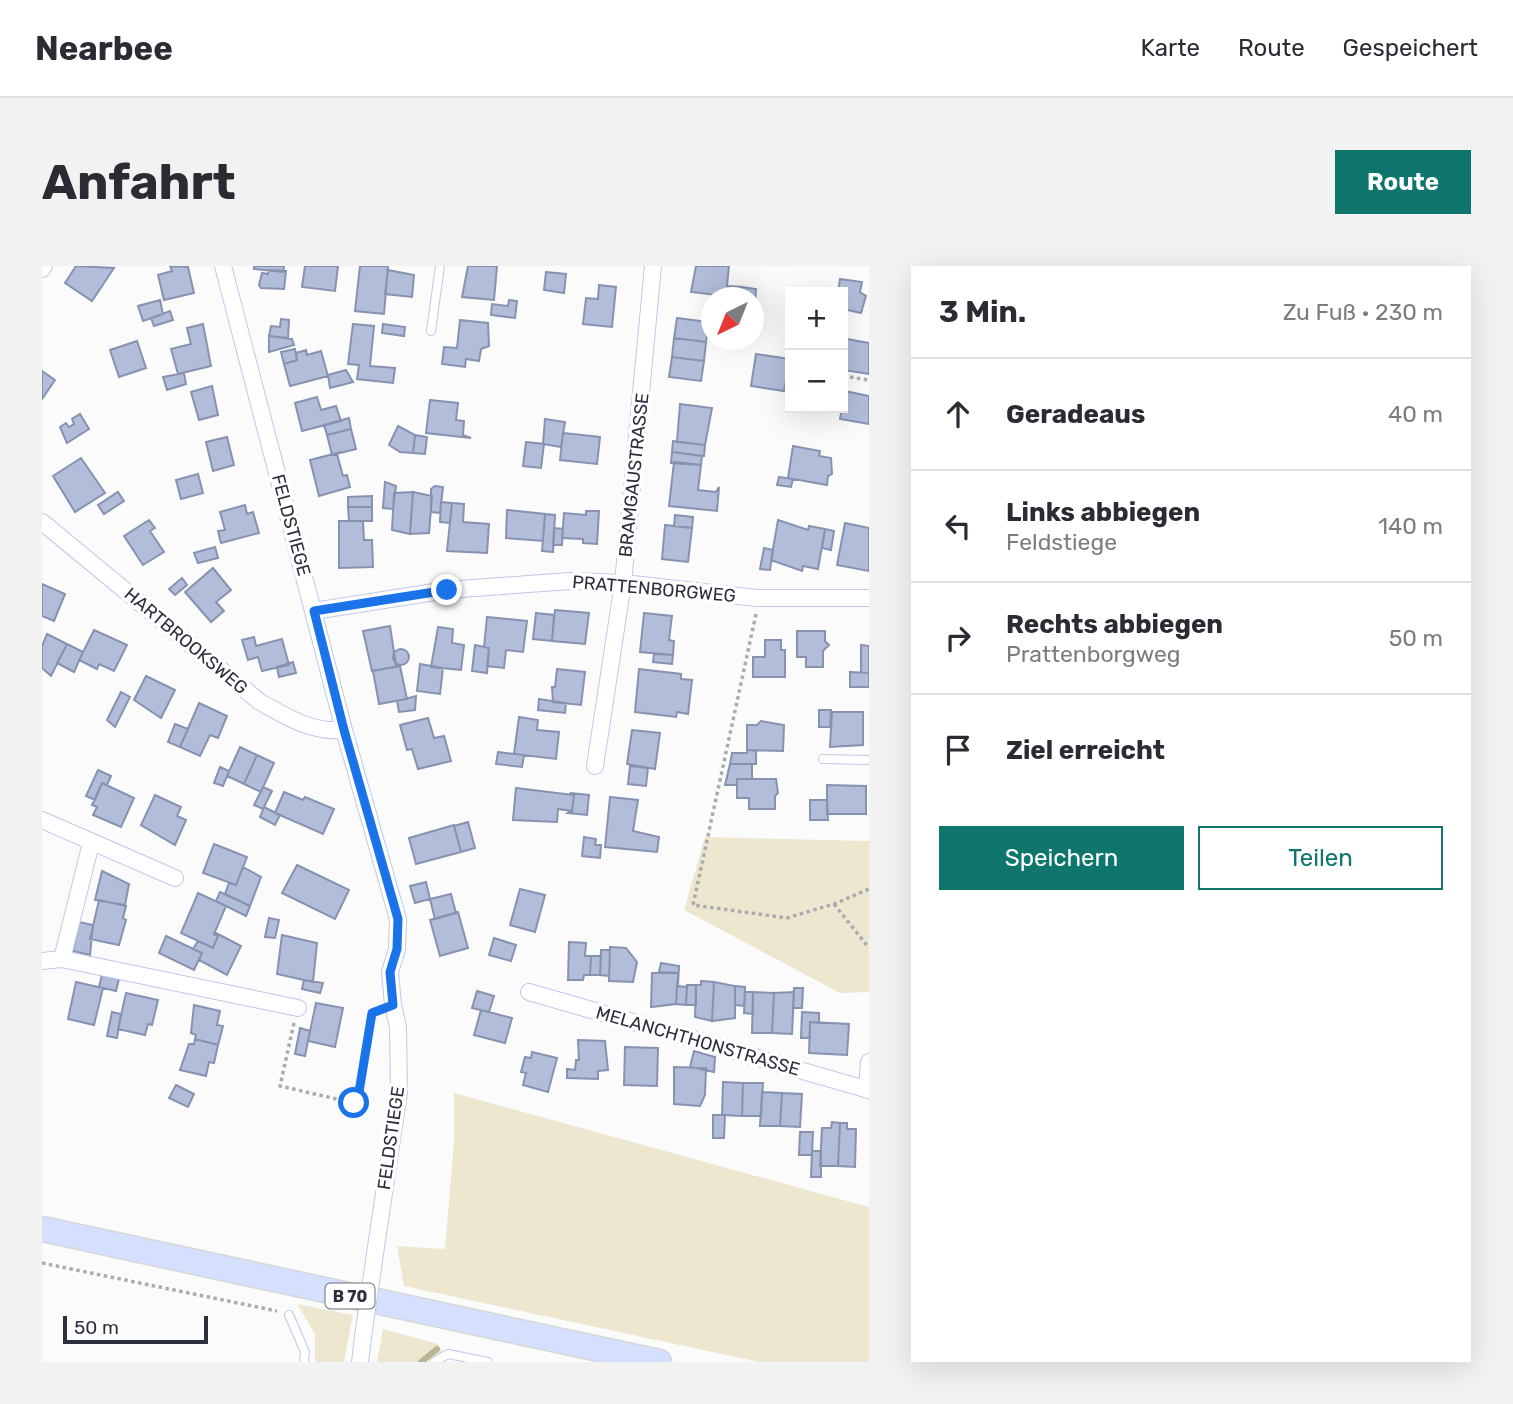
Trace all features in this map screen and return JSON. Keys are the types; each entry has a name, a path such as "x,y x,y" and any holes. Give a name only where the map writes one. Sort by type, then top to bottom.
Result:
{"main road":[{"name":"B 70","path":"42,1229 659,1362"}],"street":[{"name":"FELDSTIEGE","path":"223,266 344,730 398,919 397,949 390,972 398,1027 399,1093 360,1362"},
{"name":"BRAMGAUSTRASSE","path":"594,766 622,583 653,266"},
{"name":"HARTBROOKSWEG","path":"42,522 260,702 307,726 326,732 344,730"},
{"name":"PRATTENBORGWEG","path":"314,611 509,583 622,583 757,598 869,598"},
{"path":"42,820 175,878"},
{"path":"62,959 91,843"},
{"path":"42,961 62,959 298,1008"},
{"name":"MELANCHTHONSTRASSE","path":"529,992 868,1090 869,1062"}],"lane":[{"path":"431,331 440,266"},
{"path":"823,760 869,760"},
{"path":"289,1315 305,1352 304,1362"},
{"path":"434,1362 449,1354 488,1362"}],"path":[{"path":"848,377 869,380"},
{"path":"757,598 692,905 787,918 834,904 869,889"},
{"path":"834,904 869,948"},
{"path":"298,1008 280,1086 354,1103 358,1098 372,1013 393,1005"},
{"path":"42,1263 289,1315"}],"shaded area":[{"path":"705,837 869,841 869,992 840,993 684,910"},
{"path":"454,1093 869,1207 869,1362 759,1362 404,1286 397,1246 445,1249 454,1143"},
{"path":"297,1304 353,1315 344,1362 315,1362 315,1334"},
{"path":"383,1329 438,1344 442,1352 427,1362 377,1362"}],"building":[{"path":"76,266 114,268 92,301 65,283"},
{"path":"170,266 188,267 194,293 164,300 158,275 172,271"},
{"path":"254,266 284,266 283,272 254,269"},
{"path":"305,266 338,266 335,291 302,287"},
{"path":"360,266 388,266 384,314 355,311"},
{"path":"468,266 497,266 494,300 462,297"},
{"path":"696,266 729,266 727,286 742,287 701,287 701,293 691,292"},
{"path":"269,270 286,271 284,289 261,288 259,285 262,273 268,274"},
{"path":"388,270 414,275 412,297 385,294"},
{"path":"546,272 566,274 564,293 544,290"},
{"path":"840,279 862,282 860,292 866,296 861,313 848,310 848,287 839,287"},
{"path":"599,285 616,287 612,327 583,324 586,298 598,299"},
{"path":"160,300 163,314 143,321 138,306"},
{"path":"509,300 517,301 515,318 491,315 492,304 508,306"},
{"path":"170,311 173,320 154,326 151,318"},
{"path":"677,318 701,321 701,341 674,338"},
{"path":"281,319 289,320 288,338 269,336 271,326 280,327"},
{"path":"460,320 488,323 489,346 481,349 479,361 466,359 465,367 442,364 444,347 457,348"},
{"path":"203,324 211,366 178,374 171,349 191,344 187,328"},
{"path":"353,324 374,326 370,366 395,368 393,383 357,379 359,365 348,364"},
{"path":"383,324 405,327 404,336 382,333"},
{"path":"269,336 292,339 294,345 269,352"},
{"path":"674,338 701,341 701,350 705,350 704,361 672,357"},
{"path":"848,339 869,343 869,374 848,371"},
{"path":"137,341 146,368 119,377 110,350"},
{"path":"295,349 297,360 284,364 281,352"},
{"path":"306,350 307,355 321,351 328,376 290,386 284,364 297,360 296,353"},
{"path":"756,354 785,358 784,391 751,386"},
{"path":"672,357 704,361 701,381 669,377"},
{"path":"346,370 353,382 330,388 328,375"},
{"path":"42,371 55,380 42,399"},
{"path":"184,373 186,384 167,390 163,377"},
{"path":"212,386 218,415 199,420 191,392"},
{"path":"848,392 869,396 869,424 840,419 841,413 848,413"},
{"path":"317,397 321,410 336,406 341,421 302,431 295,403"},
{"path":"430,400 458,403 456,420 464,421 463,435 471,438 426,433"},
{"path":"680,404 712,408 705,445 677,442"},
{"path":"80,414 89,429 67,443 60,427 66,423 69,427 74,424 72,419"},
{"path":"349,418 351,429 327,435 324,425"},
{"path":"545,419 565,422 561,447 543,444"},
{"path":"398,426 415,435 413,453 400,452 389,445"},
{"path":"351,429 356,449 332,455 327,435"},
{"path":"563,433 600,437 597,464 560,460"},
{"path":"415,435 427,437 425,454 413,453"},
{"path":"227,437 234,465 213,471 206,442"},
{"path":"673,441 705,445 704,456 672,452"},
{"path":"526,442 544,444 541,468 523,466"},
{"path":"793,446 820,451 819,456 831,458 832,474 828,476 827,485 788,478"},
{"path":"341,452 337,454 343,476 347,475 350,487 319,496 310,460"},
{"path":"672,452 702,456 701,465 671,463"},
{"path":"81,458 105,493 75,512 53,476"},
{"path":"674,462 701,465 698,490 716,492 719,487 717,511 669,506"},
{"path":"198,474 203,493 181,499 176,480"},
{"path":"779,477 793,479 791,487 777,485"},
{"path":"385,482 396,486 393,509 383,508"},
{"path":"435,486 443,487 440,513 431,512 431,489"},
{"path":"118,492 124,501 104,514 98,505"},
{"path":"413,492 410,534 392,530 394,493"},
{"path":"413,492 432,496 429,533 410,534"},
{"path":"372,496 372,507 348,507 348,497"},
{"path":"441,502 452,503 450,523 440,522"},
{"path":"452,503 464,504 463,522 489,524 487,553 447,551"},
{"path":"245,505 247,514 253,512 259,533 221,543 218,531 225,530 220,512"},
{"path":"348,507 372,507 372,521 349,521"},
{"path":"507,510 545,514 543,541 506,538"},
{"path":"586,511 599,511 597,544 583,543 583,539 562,538 564,513 586,515"},
{"path":"545,514 555,515 553,552 542,551"},
{"path":"675,515 693,517 692,528 674,526"},
{"path":"149,520 155,528 150,531 164,552 143,565 124,536"},
{"path":"778,520 808,530 809,526 825,529 818,569 803,566 802,571 771,560"},
{"path":"339,521 363,521 364,540 372,540 373,567 339,568"},
{"path":"845,523 869,528 869,571 837,565"},
{"path":"665,525 692,528 688,562 662,559"},
{"path":"554,528 563,529 562,545 553,545"},
{"path":"825,529 834,531 831,550 822,548"},
{"path":"215,547 218,558 198,563 194,553"},
{"path":"764,548 773,550 770,570 760,569"},
{"path":"213,568 231,590 216,602 224,611 211,622 185,592"},
{"path":"182,578 187,585 175,595 169,589"},
{"path":"42,584 65,594 54,621 42,616"},
{"path":"555,610 589,613 585,644 552,641"},
{"path":"536,613 554,615 552,641 533,639"},
{"path":"644,613 672,616 669,640 674,641 673,655 640,652"},
{"path":"487,617 527,621 523,652 506,650 504,668 487,666 489,648 484,647"},
{"path":"390,626 396,665 400,666 372,671 363,631"},
{"path":"438,627 453,629 452,643 464,645 461,670 431,667"},
{"path":"94,630 127,645 114,671 99,664 97,669 79,660"},
{"path":"797,631 825,631 825,641 829,645 823,651 823,667 806,667 806,657 797,657"},
{"path":"47,634 67,644 51,676 42,668 42,646"},
{"path":"254,637 256,646 282,639 289,665 262,671 258,657 248,660 242,640"},
{"path":"765,640 781,640 781,650 785,650 785,677 753,677 753,657 765,657"},
{"path":"67,644 83,652 74,672 57,663"},
{"path":"475,645 489,648 487,673 472,671"},
{"path":"861,645 869,646 869,673 861,673"},
{"path":"401,649 407,651 407,663 401,665 395,663 393,657 395,651"},
{"path":"654,654 673,655 672,664 653,662"},
{"path":"293,662 296,673 279,677 277,667"},
{"path":"420,664 443,668 440,694 417,691"},
{"path":"400,666 407,699 379,704 373,671"},
{"path":"557,669 585,672 581,705 553,702 552,687 555,687"},
{"path":"639,669 681,674 681,679 692,680 688,714 677,712 676,717 635,712"},
{"path":"850,672 869,673 869,687 850,687"},
{"path":"146,676 175,690 161,718 134,700"},
{"path":"121,692 130,697 115,727 107,720"},
{"path":"416,696 415,710 399,712 397,701"},
{"path":"539,699 566,703 565,713 538,710"},
{"path":"199,703 227,716 218,738 210,735 200,756 180,747"},
{"path":"819,710 831,710 830,727 819,727"},
{"path":"832,712 863,712 863,745 830,747"},
{"path":"519,717 538,720 537,730 559,732 556,759 514,754"},
{"path":"428,718 434,738 444,736 451,761 418,769 412,749 407,750 400,725"},
{"path":"761,721 784,725 783,751 747,750 747,725 757,725"},
{"path":"175,724 188,729 180,747 168,742"},
{"path":"632,730 660,733 655,769 627,764"},
{"path":"240,747 257,755 244,784 227,776"},
{"path":"747,750 756,751 756,764 730,764 732,753 747,753"},
{"path":"498,752 524,755 522,767 496,764"},
{"path":"257,755 274,763 261,792 244,784"},
{"path":"730,764 752,764 752,779 737,779 737,785 725,785"},
{"path":"630,766 648,768 646,786 628,784"},
{"path":"220,767 229,771 223,786 214,783"},
{"path":"98,770 111,776 107,785 102,783 95,800 86,796"},
{"path":"737,779 776,779 778,793 775,796 775,809 749,809 749,798 737,798"},
{"path":"102,783 134,798 121,827 93,815 97,807 92,805"},
{"path":"827,785 866,786 866,814 827,814"},
{"path":"263,787 272,791 263,809 254,805"},
{"path":"516,788 574,795 572,811 558,809 557,822 513,820"},
{"path":"284,792 334,809 323,834 275,813"},
{"path":"570,793 589,795 587,815 568,813 572,811 574,795"},
{"path":"155,795 181,807 177,816 186,820 175,845 141,825"},
{"path":"610,797 638,800 633,831 659,837 657,852 605,847"},
{"path":"810,800 827,800 828,820 810,820"},
{"path":"264,807 280,815 275,825 260,817"},
{"path":"468,822 475,848 461,852 454,826"},
{"path":"454,825 461,852 416,864 409,838"},
{"path":"584,837 596,839 595,845 601,845 600,858 582,856"},
{"path":"214,844 247,857 236,885 203,873"},
{"path":"297,865 349,890 335,919 282,893"},
{"path":"243,867 261,877 250,906 225,894 229,883 236,885"},
{"path":"102,871 129,884 125,905 95,900"},
{"path":"426,882 430,899 415,903 410,886"},
{"path":"520,889 545,895 535,932 510,925"},
{"path":"220,892 250,906 246,916 216,901"},
{"path":"198,893 226,906 214,934 218,936 213,948 181,933"},
{"path":"451,894 456,913 435,919 430,899"},
{"path":"99,900 126,906 123,918 126,920 119,945 90,939"},
{"path":"458,912 468,948 440,956 430,920"},
{"path":"269,918 279,920 275,938 265,937"},
{"path":"79,922 93,925 90,955 73,951"},
{"path":"214,932 241,946 227,975 199,960 202,953 193,949 198,941 213,948 218,936"},
{"path":"282,935 317,943 313,982 277,974"},
{"path":"166,936 202,953 194,970 159,953"},
{"path":"494,938 516,945 511,961 489,955"},
{"path":"569,942 586,943 585,956 591,956 590,975 584,975 583,980 568,980"},
{"path":"610,947 626,948 637,962 633,982 609,981"},
{"path":"601,950 610,950 609,976 600,975"},
{"path":"591,956 601,956 600,975 590,975"},
{"path":"661,963 679,966 678,986 678,973 659,972"},
{"path":"652,973 678,973 676,1004 651,1007"},
{"path":"102,975 119,979 116,991 99,987"},
{"path":"304,980 323,983 320,993 302,989"},
{"path":"701,981 714,982 712,1021 695,1017 696,985 701,985"},
{"path":"76,982 103,988 94,1025 68,1019"},
{"path":"714,982 735,986 735,1018 712,1021"},
{"path":"687,985 696,985 696,1005 686,1005"},
{"path":"677,986 687,987 686,1005 676,1004"},
{"path":"735,986 745,987 744,1006 735,1005"},
{"path":"794,988 803,988 802,1008 793,1008"},
{"path":"477,991 494,996 489,1012 472,1008"},
{"path":"745,992 753,992 753,1014 744,1013"},
{"path":"753,992 774,993 772,1033 752,1033"},
{"path":"794,992 792,1034 772,1033 774,993"},
{"path":"126,993 158,1000 152,1025 148,1024 145,1035 118,1029"},
{"path":"316,1003 343,1008 335,1047 308,1041"},
{"path":"194,1005 220,1011 217,1025 223,1026 218,1045 195,1039 196,1035 191,1033"},
{"path":"481,1010 512,1018 505,1043 474,1035"},
{"path":"112,1012 121,1014 117,1038 107,1036"},
{"path":"802,1012 819,1013 819,1023 810,1022 810,1038 801,1038"},
{"path":"810,1022 849,1024 847,1055 809,1053"},
{"path":"300,1028 310,1031 305,1056 295,1054"},
{"path":"195,1039 218,1045 214,1063 209,1062 206,1076 180,1070 189,1044 194,1044"},
{"path":"578,1040 605,1041 608,1070 598,1071 598,1079 567,1078 567,1069 575,1070 576,1060 579,1060"},
{"path":"625,1047 658,1048 657,1086 624,1085"},
{"path":"694,1051 715,1057 714,1072 690,1067"},
{"path":"532,1052 557,1058 548,1092 523,1085 526,1073 521,1072 525,1057 531,1058"},
{"path":"674,1067 706,1068 705,1095 700,1106 674,1104"},
{"path":"723,1082 743,1083 742,1116 722,1115"},
{"path":"743,1083 763,1083 761,1116 742,1116"},
{"path":"176,1085 194,1094 188,1107 169,1098"},
{"path":"762,1092 782,1093 780,1126 760,1126"},
{"path":"782,1093 802,1094 800,1127 780,1126"},
{"path":"713,1115 725,1115 724,1138 713,1138"},
{"path":"832,1122 840,1123 838,1166 820,1166 822,1128 831,1128"},
{"path":"840,1123 847,1123 847,1129 856,1129 855,1167 838,1166"},
{"path":"800,1132 813,1132 812,1155 799,1155"},
{"path":"812,1151 821,1151 821,1177 811,1177"}],"waterway":[{"path":"421,1362 437,1349"}],"route":[{"path":"354,1103 358,1098 372,1013 393,1005 390,972 397,949 398,919 344,730 314,611 447,590"}]}
